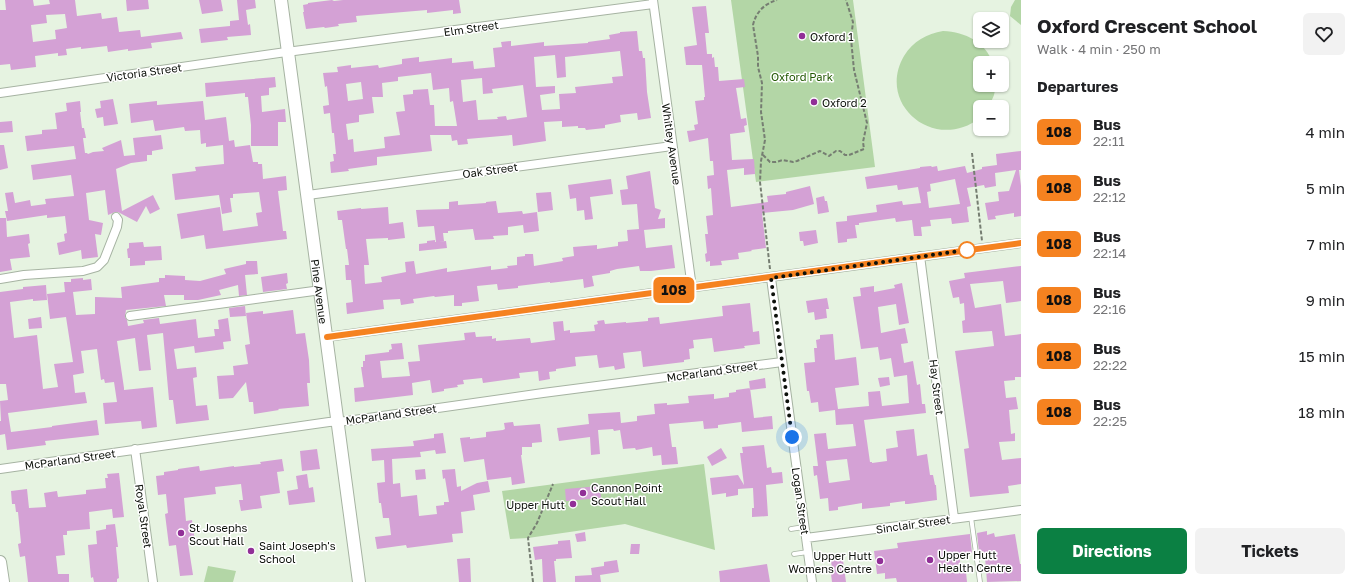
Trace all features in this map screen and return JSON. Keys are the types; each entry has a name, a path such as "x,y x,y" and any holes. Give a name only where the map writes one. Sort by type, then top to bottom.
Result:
{"street":[{"name":"Pine Avenue","path":"281,0 359,582"},
{"name":"Elm Street","path":"288,52 653,2"},
{"name":"Whitley Avenue","path":"653,2 692,288"},
{"name":"Victoria Street","path":"0,93 288,52"},
{"name":"Oak Street","path":"308,195 672,146"},
{"path":"0,279 84,271 98,267 104,260 117,227 118,220 116,217"},
{"path":"327,337 1021,243"},
{"name":"Hay Street","path":"920,256 954,518"},
{"name":"Logan Street","path":"771,278 812,582"},
{"path":"130,316 321,290"},
{"name":"McParland Street","path":"0,469 135,449 782,362"},
{"name":"Royal Street","path":"135,449 153,582"},
{"name":"Sinclair Street","path":"806,538 1021,510"},
{"path":"0,562 3,582"}],"lane":[{"path":"971,516 980,582"},
{"path":"791,529 804,527"},
{"path":"794,554 808,552"}],"path":[{"path":"771,278 760,182 766,140 761,112 762,83 758,67 758,56 753,25 754,20 762,7 777,0"},
{"path":"763,156 770,162 783,160 793,162 820,151 829,156 836,151 849,155 864,149 863,142 867,124 854,70 852,39 853,22 846,0"},
{"path":"972,153 983,248"},
{"path":"534,582 528,538 537,524 553,484"}],"green space":[{"name":"Oxford Park","path":"731,0 853,0 875,167 756,182"},
{"path":"1015,0 1021,0 1021,25 1010,16 1011,7"},
{"path":"943,31 959,33 967,36 973,39 973,48 984,48 989,56 973,56 973,92 995,92 994,95 992,100 973,100 973,122 962,127 945,130 928,126 914,118 904,106 898,91 897,74 904,56 916,42 931,34"},
{"path":"704,464 715,550 625,524 528,538 510,539 502,491"},
{"path":"208,566 236,571 233,582 204,582"}],"building":[{"path":"5,0 33,0 34,6 50,4 49,0 75,0 77,16 101,13 102,19 117,17 119,32 140,30 141,37 181,32 183,39 151,43 152,48 128,51 128,49 108,52 107,46 66,49 67,55 58,56 58,53 35,56 36,67 11,70 10,64 0,65 0,10 6,10","holes":["65,14 67,28 55,30 56,39 33,42 31,25 47,23 46,15"]},
{"path":"126,0 148,0 149,9 127,11"},
{"path":"199,0 221,0 223,11 202,14"},
{"path":"237,0 255,0 256,8 246,10 251,35 227,37 228,40 201,43 199,29 230,26 230,21 239,20"},
{"path":"332,0 459,0 461,13 453,14 453,10 427,13 427,10 356,16 357,22 338,24 339,26 325,28 306,29 303,5"},
{"path":"706,6 709,33 705,33 707,54 712,54 712,58 714,57 715,67 718,67 719,81 744,79 745,87 736,88 741,119 746,118 747,125 744,126 745,132 730,134 732,160 754,159 755,174 744,175 744,168 727,170 731,207 768,202 767,196 786,194 786,192 810,186 814,204 793,210 762,213 766,248 738,253 739,259 721,261 722,265 710,266 710,261 706,262 705,254 707,253 705,234 708,234 706,216 713,215 711,188 708,189 707,176 714,175 713,161 710,161 708,138 689,142 687,131 695,130 694,125 698,124 695,101 704,100 705,97 702,65 686,65 684,47 697,45 692,7"},
{"path":"637,31 639,51 642,51 643,58 645,58 647,92 651,118 638,120 637,113 620,115 621,122 605,125 605,128 586,130 585,128 578,128 578,126 562,127 562,121 544,122 546,141 513,146 512,135 467,139 468,144 458,145 457,140 452,141 451,135 430,135 432,151 377,157 377,165 331,173 330,162 334,161 333,154 336,154 330,113 324,114 323,106 329,105 327,86 325,87 323,73 338,72 337,67 351,65 351,68 378,65 379,68 402,64 402,59 419,57 419,62 452,58 452,63 473,61 474,69 495,67 493,48 502,47 501,42 511,41 511,46 544,42 544,46 588,43 610,39 609,35 620,32","holes":["620,51 623,76 612,77 613,83 575,87 576,93 559,94 560,109 542,110 540,95 555,93 555,86 536,87 534,57 555,55 557,78 566,77 565,57","431,73 433,90 449,88 450,102 453,101 457,126 435,126 434,105 430,105 428,89 413,90 413,94 403,95 405,111 396,112 400,135 384,137 385,148 354,152 353,139 348,140 346,124 359,122 359,115 374,113 372,97 383,97 382,83 398,81 398,77","482,78 483,94 493,93 492,89 523,85 527,117 507,120 506,116 497,117 498,119 478,120 476,100 463,102 461,80","361,82 363,99 348,101 346,84"]},
{"path":"275,77 276,87 269,88 269,95 261,96 262,112 285,109 286,122 278,122 278,146 251,146 251,125 248,97 245,97 245,93 206,97 205,83"},
{"path":"113,99 118,124 104,126 103,117 97,118 95,109 101,108 100,101"},
{"path":"80,101 82,128 84,128 86,138 83,138 85,153 88,154 104,151 102,148 121,140 124,156 135,155 133,138 161,135 163,149 152,151 152,155 147,155 147,161 131,163 116,169 122,211 153,195 160,209 150,214 146,206 137,222 118,212 108,215 105,190 86,193 89,220 103,223 101,235 95,234 98,257 82,259 81,250 59,255 57,243 65,241 64,234 67,233 65,216 47,218 47,215 7,221 5,211 8,211 5,193 13,192 15,203 30,200 31,206 46,204 45,199 74,196 71,175 33,180 31,165 76,159 74,146 27,151 25,136 42,134 42,130 57,129 55,113 67,111 66,103"},
{"path":"157,101 157,105 203,101 205,120 226,117 229,141 234,140 235,147 250,145 253,162 262,164 263,179 286,176 287,190 278,191 283,231 286,231 287,239 206,249 204,235 181,239 177,214 220,207 223,231 258,226 256,213 262,212 259,192 233,194 233,198 230,198 232,212 222,214 219,195 175,200 172,174 196,171 195,167 224,164 223,145 206,147 206,143 201,144 200,130 185,131 184,127 155,131 153,120 131,123 129,104"},
{"path":"12,121 13,132 0,133 0,122"},
{"path":"0,145 4,145 8,168 0,170"},
{"path":"1021,151 1021,170 1019,170 1021,186 1021,216 1014,217 1014,213 995,216 996,219 988,220 985,203 999,201 998,192 1009,191 1016,170 995,173 996,186 985,188 984,185 967,188 971,206 967,207 969,222 952,224 951,218 930,220 931,226 921,227 922,236 914,236 912,220 896,222 895,218 859,223 859,225 855,225 857,238 847,239 847,242 838,243 836,222 847,221 847,216 877,212 876,205 902,201 903,205 921,203 918,187 898,190 897,185 867,189 865,177 931,166 937,166 938,171 965,166 967,173 982,169 982,167 997,165 996,154","holes":["955,179 960,204 929,208 927,192 931,191 930,184"]},
{"path":"650,171 655,208 661,210 658,219 665,218 665,228 644,230 646,248 672,245 675,268 640,271 639,266 617,269 610,271 610,273 592,276 594,286 584,288 583,279 518,286 518,288 498,290 497,284 477,286 479,301 462,303 462,306 454,306 454,295 434,296 413,299 414,303 401,305 400,299 383,300 384,309 347,314 346,303 353,302 351,280 346,280 345,265 349,265 347,249 342,220 338,220 337,211 388,207 389,224 403,222 405,238 388,240 388,238 366,239 369,265 364,265 365,284 382,282 381,277 406,272 405,262 414,261 416,274 447,268 447,272 491,266 491,270 508,268 507,266 517,265 517,257 525,256 525,254 533,254 534,266 563,261 562,258 574,256 573,247 597,245 597,249 618,246 618,242 628,241 627,230 639,229 637,204 622,205 620,190 628,189 626,176"},
{"path":"611,179 613,194 590,197 593,219 585,220 584,210 577,211 576,198 570,199 568,185"},
{"path":"551,192 553,210 538,212 536,193"},
{"path":"824,196 825,201 827,201 829,212 818,214 816,198"},
{"path":"458,201 458,205 496,201 498,213 522,211 523,214 537,212 539,231 524,233 523,225 508,227 508,235 493,236 494,239 475,240 473,229 448,231 448,233 443,233 444,241 436,242 434,226 418,227 416,210 449,209 449,202"},
{"path":"0,218 6,218 7,237 29,234 30,243 28,244 30,257 10,259 12,270 0,272"},
{"path":"816,230 818,243 804,246 803,241 800,241 799,232"},
{"path":"435,240 435,242 446,241 447,248 419,251 419,244"},
{"path":"143,242 144,247 161,246 162,260 145,261 145,265 130,266 130,258 128,258 127,249 129,248 129,243"},
{"path":"246,261 257,261 258,274 245,275 247,295 239,296 238,285 219,290 221,295 198,300 184,300 184,295 164,295 166,306 126,310 125,317 128,326 144,323 143,320 159,318 160,324 196,319 198,338 215,336 214,329 219,329 218,320 228,318 231,341 223,342 224,349 195,353 194,346 174,349 177,369 196,367 197,377 193,378 196,406 207,405 209,420 176,424 173,400 169,400 163,333 147,335 151,370 139,371 135,338 117,341 124,390 153,387 157,427 142,429 141,421 105,424 103,403 117,402 114,382 105,383 104,379 101,380 97,349 81,351 84,373 73,375 75,393 85,392 87,403 8,413 11,432 97,420 99,435 45,441 46,445 7,450 5,434 0,435 0,401 8,400 6,384 0,384 0,292 23,289 23,287 46,285 47,300 33,301 33,299 10,302 14,338 37,335 43,389 58,387 54,364 73,362 66,317 50,319 47,294 65,292 64,282 71,282 71,279 91,279 92,290 73,292 76,315 95,314 95,297 122,298 121,287 159,282 159,278 165,278 165,275 185,276 185,280 200,281 226,274 224,269 246,264"},
{"path":"1021,266 1021,301 1006,303 1003,281 970,284 975,308 1001,304 1005,336 1021,334 1021,377 1015,377 1015,380 1004,381 1006,398 1016,397 1018,409 1009,410 1011,434 1015,433 1015,441 999,442 1002,460 1021,458 1021,484 1008,486 1009,493 970,497 964,449 969,448 955,351 994,346 992,331 963,333 962,321 965,320 964,303 960,304 959,297 953,298 949,281 965,278 964,273"},
{"path":"287,273 287,289 263,292 261,277"},
{"path":"902,283 909,323 899,325 896,304 878,307 881,333 905,328 908,343 901,344 904,363 913,361 917,385 920,384 922,404 925,404 926,413 864,420 870,462 887,461 886,449 898,447 896,431 914,429 917,456 927,454 930,475 933,475 936,485 937,500 908,504 905,504 905,501 890,503 890,506 862,509 862,503 838,507 838,510 829,511 828,498 820,499 817,475 814,476 813,466 818,466 814,434 826,433 828,449 856,446 853,424 836,425 835,410 819,412 818,402 811,403 809,391 807,391 804,363 815,362 814,348 817,348 816,340 820,339 820,335 833,334 835,360 856,357 859,385 835,388 838,409 869,406 868,392 880,391 882,406 909,403 907,375 894,377 891,358 880,360 878,347 861,349 853,297 861,296 860,288 874,286 874,292 895,288 894,285","holes":["847,459 850,480 829,483 826,461"]},
{"path":"827,298 829,309 826,309 827,318 815,320 814,312 808,313 806,301"},
{"path":"750,303 753,332 759,331 760,344 744,346 745,348 714,352 712,338 693,340 694,348 689,349 690,359 684,360 684,362 643,367 641,351 623,353 625,368 615,370 614,366 599,368 597,355 575,357 576,366 556,369 556,371 549,372 550,379 539,381 538,371 519,373 520,378 483,383 482,378 463,380 464,384 457,385 458,387 432,393 430,380 412,383 413,395 355,402 354,388 364,387 361,367 363,367 363,361 365,361 365,355 389,352 389,350 392,349 391,344 402,343 404,359 380,361 382,378 410,376 408,362 420,361 418,345 465,340 464,333 475,332 476,337 492,336 492,339 496,338 496,341 530,338 531,343 555,340 553,322 563,321 564,331 570,330 570,333 595,331 594,325 598,324 597,321 604,320 605,324 626,323 648,321 648,318 659,317 660,324 723,316 722,306"},
{"path":"245,306 246,316 230,317 229,308"},
{"path":"293,310 296,334 305,333 309,360 310,383 307,383 309,406 278,409 279,410 254,414 253,402 249,402 246,382 233,398 219,399 217,376 234,375 233,366 248,364 245,345 250,344 246,313 263,311 263,314"},
{"path":"41,317 42,328 29,329 28,319"},
{"path":"889,377 890,385 880,387 878,378"},
{"path":"765,378 766,388 750,390 749,381"},
{"path":"750,388 754,418 772,416 773,429 742,432 741,422 718,425 718,428 704,429 703,421 669,424 672,447 676,447 678,464 662,465 661,455 653,456 652,447 636,450 635,448 623,449 620,430 598,430 600,454 591,455 590,437 559,441 557,428 589,424 588,414 620,412 621,423 637,421 637,416 655,414 654,404 667,403 667,405 689,403 688,396 714,394 714,399 729,397 729,393 736,392 736,390"},
{"path":"513,422 514,426 540,424 542,442 532,443 532,447 522,447 521,455 525,483 512,485 511,477 487,480 484,459 464,462 460,438 470,437 470,439 486,437 486,432 503,430 505,429 504,423"},
{"path":"443,433 446,453 436,454 435,450 420,452 421,457 392,459 393,484 400,483 401,497 417,495 419,516 437,514 436,506 444,505 444,502 449,502 445,478 443,479 442,470 455,469 457,487 461,486 461,491 477,483 488,481 490,492 473,495 475,510 461,512 463,533 452,534 453,542 407,548 406,545 377,549 375,537 391,535 389,518 383,518 381,503 379,503 377,483 385,482 384,460 372,461 371,449 414,446 413,441 434,438 434,434"},
{"path":"764,445 767,468 771,467 772,473 782,472 783,483 766,485 768,516 752,517 752,508 754,508 753,488 738,489 738,495 726,497 726,493 712,495 710,478 738,475 744,485 740,453 743,453 742,447"},
{"path":"721,448 727,458 712,466 707,457"},
{"path":"317,449 320,469 302,471 300,451"},
{"path":"282,459 284,471 277,472 280,493 260,496 262,508 241,511 239,500 243,500 241,484 215,487 216,494 184,498 186,521 192,520 195,542 188,543 193,575 180,576 176,545 169,546 165,514 168,513 166,494 158,495 156,476 164,475 164,472 199,466 200,471 261,464 260,462"},
{"path":"425,469 426,479 416,480 415,470"},
{"path":"119,473 124,517 113,518 112,509 89,512 90,529 67,531 67,535 63,535 65,555 56,556 58,574 69,574 69,582 28,582 25,556 20,557 18,544 21,543 18,512 16,512 15,504 12,504 11,491 27,489 29,508 46,507 44,493 57,491 58,497 86,494 86,490 106,488 105,478 108,478 107,474"},
{"path":"307,474 309,488 313,487 315,502 289,505 287,491 298,489 296,476"},
{"name":"Cannon Point Scout Hall","path":"600,486 601,498 566,501 565,489"},
{"path":"115,524 118,547 116,547 119,578 117,579 117,582 94,582 93,577 91,578 88,545 97,544 96,531 106,529 106,525"},
{"path":"987,531 987,535 994,533 995,537 1015,534 1021,564 1021,581 987,582 985,557 983,551 979,552 977,533"},
{"path":"585,532 586,541 577,542 575,534"},
{"name":"Upper Hutt Health Centre","path":"970,534 972,553 959,555 962,573 966,572 967,582 897,582 896,578 885,579 885,573 877,574 874,551 898,548 897,543"},
{"path":"570,540 572,558 556,559 556,561 554,561 556,582 543,582 542,559 535,560 533,547 558,544 558,541"},
{"path":"631,544 640,544 639,554 630,554"},
{"path":"842,553 846,582 832,582 831,574 833,574 830,555"},
{"path":"470,558 471,582 459,582 457,559"},
{"path":"617,560 619,572 600,575 601,582 575,582 575,576 592,575 591,568 604,566 604,562"},
{"path":"767,564 770,582 720,582 719,571"}],"bus line":[{"name":"108","path":"327,337 1021,243"}],"place":[{"name":"Oxford 1","path":"802,36"},
{"name":"Oxford 2","path":"814,102"},
{"name":"Cannon Point Scout Hall","path":"583,493"},
{"name":"Upper Hutt","path":"573,504"},
{"name":"St Josephs Scout Hall","path":"181,533"},
{"name":"Saint Joseph's School","path":"251,551"},
{"name":"Upper Hutt Health Centre","path":"930,560"},
{"name":"Upper Hutt Womens Centre","path":"880,561"}],"route":[{"path":"792,437 771,278 967,250"}]}
